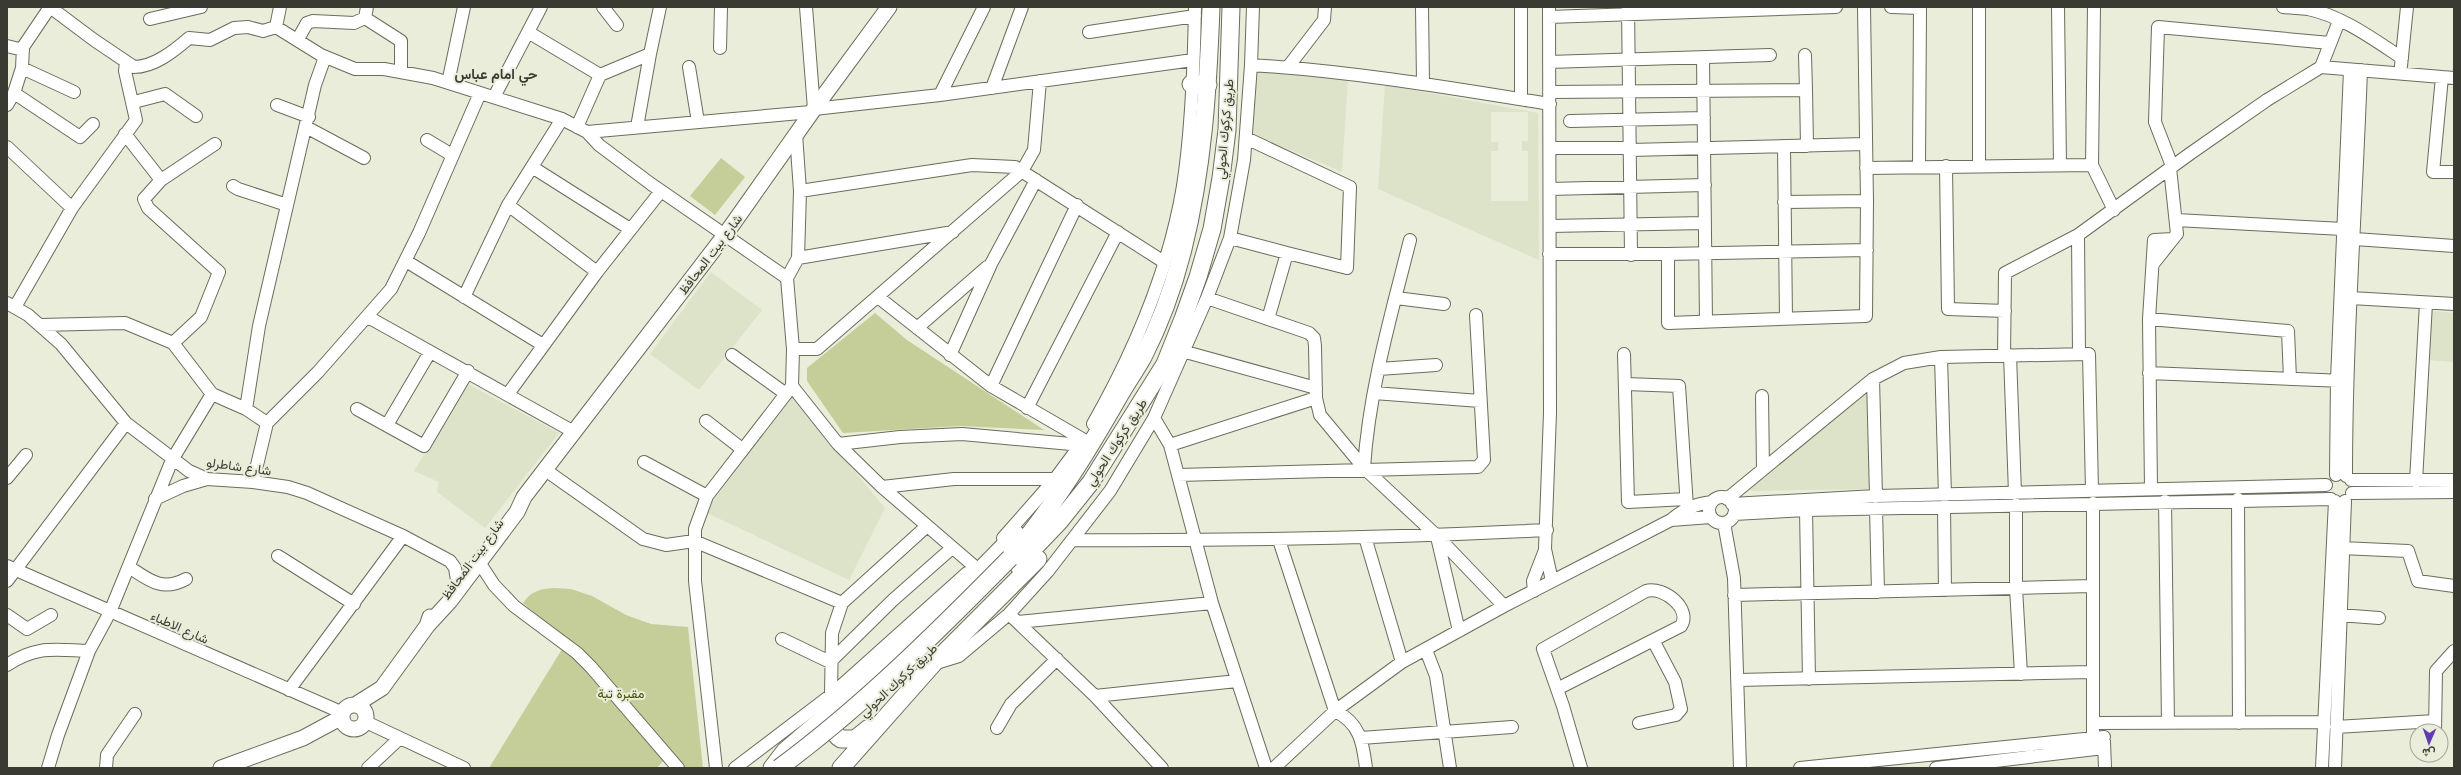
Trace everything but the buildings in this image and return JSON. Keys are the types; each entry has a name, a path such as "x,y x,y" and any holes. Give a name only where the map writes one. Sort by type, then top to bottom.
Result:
{"highway":[{"name":"طريق كركوك الحولي","path":"797,768 821,750 858,718 1014,561 1076,469 1143,356 1150,323 1183,250 1202,150 1208,85 1211,7"},
{"name":"طريق كركوك الحولي","path":"779,768 844,718 965,603 1059,522 1091,482 1165,364 1204,256 1217,203 1227,130 1231,7"},
{"path":"1191,84 1208,85"},
{"path":"1183,250 1204,256"},
{"path":"896,706 860,735 844,740 835,734 833,723 848,697 864,674 982,570 1056,486 1076,469"},
{"path":"841,768 933,664 1011,589 1055,540 1084,503 1091,482"},
{"path":"772,768 785,751 848,697"}],"main road":[{"name":"شارع بيت المحافظ","path":"347,716 359,729 376,703 382,688 427,626 437,617 480,562 520,507 524,497 544,469 725,235 812,111 889,7"},
{"name":"شارع بيت المحافظ","path":"427,626 432,614 514,503 524,497"},
{"name":"شارع بيت المحافظ","path":"221,768 303,738 347,716 382,688"},
{"path":"347,716 363,709 366,720"},
{"path":"834,768 855,752"}],"street":[{"path":"7,105 14,94 22,68 23,50 50,7 134,67 146,65 170,54 189,38 210,40 234,28 248,27 263,31 276,27"},
{"path":"150,18 201,7"},
{"path":"276,27 280,7"},
{"path":"448,83 464,7"},
{"path":"494,97 541,7"},
{"path":"603,7 617,25"},
{"path":"637,127 660,7"},
{"path":"720,48 721,7"},
{"path":"806,7 812,111"},
{"path":"940,95 984,7"},
{"path":"992,88 1022,7"},
{"path":"933,664 959,656 1014,618 1074,540 1123,471 1154,418 1182,351 1207,298 1230,238 1246,138 1253,7"},
{"path":"1288,67 1324,20 1325,7"},
{"path":"1422,7 1423,83"},
{"path":"1521,7 1521,99"},
{"path":"1534,591 1534,578 1545,549 1547,530 1550,413 1549,12 1836,7"},
{"path":"1668,254 1668,323 1866,316 1867,201 1864,7"},
{"path":"1891,7 1920,8 1919,166"},
{"path":"1979,7 1979,166"},
{"path":"2058,7 2060,165"},
{"path":"2094,7 2092,165 2114,210"},
{"path":"2283,7 2322,10 2364,33 2402,58"},
{"path":"2401,74 2406,7"},
{"path":"1628,11 1631,254"},
{"path":"298,39 307,23 313,21 354,23 366,12 401,40 401,71"},
{"path":"735,768 830,695 864,674 1005,536 1054,479 1083,442 1123,368 1150,323 1184,175 1193,60 1195,12 1089,32"},
{"path":"2321,67 2339,20"},
{"path":"276,27 287,35 298,39 325,57 355,69 384,69 401,71 448,83 562,119 582,129 612,156 787,278"},
{"path":"2175,237 2176,220 2171,167 2155,122 2158,27 2330,43"},
{"path":"528,32 600,75"},
{"path":"7,46 23,50"},
{"path":"582,129 600,75 650,54"},
{"path":"1550,62 1770,55"},
{"path":"1805,55 1807,146"},
{"path":"246,409 258,326 315,85 325,57"},
{"path":"1703,58 1706,322"},
{"path":"582,129 637,127 812,111 1193,60"},
{"path":"11,305 72,208 136,120 134,102 125,71 126,62"},
{"path":"1251,65 1288,67 1423,83 1550,104"},
{"path":"689,67 698,122"},
{"path":"2021,674 2016,588 2015,499 2005,311 2005,274 2078,235 2171,167 2267,100 2321,67 2454,78"},
{"path":"22,68 74,92"},
{"path":"2322,768 2324,722 2341,498 2353,486 2344,477 2342,381 2343,230 2355,70"},
{"path":"2342,381 2351,298 2355,239 2355,70"},
{"path":"2442,77 2433,172 2454,172"},
{"path":"794,349 817,349 954,232 1022,171 1034,150 1040,81"},
{"path":"1549,92 1806,90"},
{"path":"14,94 80,136 93,124"},
{"path":"134,102 165,94 196,116"},
{"path":"253,482 267,423 368,317 391,289 406,261 480,94"},
{"path":"277,105 364,158"},
{"path":"1570,120 1629,121 1704,118"},
{"path":"464,297 508,205 562,119"},
{"path":"125,134 160,180"},
{"path":"716,768 695,581 694,541 698,520 707,496 789,390 794,349 787,278 798,258 800,191 796,134"},
{"path":"1230,238 1347,268 1350,188 1246,138"},
{"path":"427,140 452,155"},
{"path":"173,343 200,317 219,272 148,208 144,199 160,180 215,144"},
{"path":"1550,148 1704,149 1865,144"},
{"path":"1784,146 1784,252 1786,319"},
{"path":"7,147 72,208"},
{"path":"800,191 972,165 1015,167 1077,205 1164,262"},
{"path":"1866,168 1919,166 2092,165"},
{"path":"1946,166 1948,309 2005,311"},
{"path":"532,167 630,228"},
{"path":"950,354 991,264 1036,180"},
{"path":"1550,189 1705,185"},
{"path":"233,186 287,205"},
{"path":"508,394 630,228 661,191"},
{"path":"1784,202 1867,201"},
{"path":"508,205 597,272"},
{"path":"991,386 1077,205"},
{"path":"2176,220 2343,230"},
{"path":"2151,489 2149,319 2154,240 2175,237 2189,220"},
{"path":"1550,226 1705,223"},
{"path":"798,258 954,232"},
{"path":"1028,408 1118,232"},
{"path":"2078,235 2079,354"},
{"path":"2355,239 2454,246"},
{"path":"1364,468 1366,439 1374,393 1410,240"},
{"path":"1549,254 1706,254 1867,250"},
{"path":"1268,319 1287,253"},
{"path":"406,261 543,346"},
{"path":"917,328 991,264"},
{"path":"878,297 991,386 1083,442"},
{"path":"1207,298 1305,330 1314,338 1316,394 1320,415 1364,468 1437,536 1504,606"},
{"path":"1396,298 1444,304"},
{"path":"2351,298 2454,304"},
{"path":"2416,481 2426,303"},
{"name":"شارع شاطرلو","path":"11,305 40,325 61,344 126,423 172,460 189,471 207,479 253,482 288,487 307,493 403,536 450,561 456,568 457,580"},
{"path":"1178,475 1364,468 1478,467 1484,460 1476,315"},
{"path":"368,317 430,352 468,371 574,432"},
{"path":"2149,319 2288,331 2290,379"},
{"path":"40,325 125,322 173,343 212,394 246,409 267,423"},
{"path":"1182,351 1316,394"},
{"path":"387,425 430,352"},
{"path":"1624,354 1628,502 1712,502 1719,498 1731,506 1806,510 1876,508 1944,501 2042,498 2093,502 2165,501 2341,498 2454,492"},
{"path":"1712,502 1709,510 1711,517 1716,522 1724,523 1730,520 1731,506 1764,469 1873,379 1904,363 1941,357 2089,354 2092,490"},
{"path":"732,355 789,390 838,444 882,487 974,566"},
{"path":"1941,357 1945,590"},
{"path":"1379,369 1436,365"},
{"path":"357,409 424,446 468,371"},
{"path":"2149,373 2342,381"},
{"path":"1873,379 1876,496"},
{"path":"1274,768 1335,711 1402,662 1504,606 1671,520 1687,503 1679,386 1626,384"},
{"path":"1374,393 1480,401"},
{"path":"48,768 58,735 89,651 110,612 172,460 212,394"},
{"path":"1170,445 1316,394"},
{"path":"1762,396 1764,469"},
{"path":"1154,418 1170,445 1212,603 1266,768"},
{"path":"706,421 742,449"},
{"path":"7,581 12,568 126,423"},
{"path":"838,444 900,437 962,434 1083,442"},
{"path":"7,478 26,455"},
{"path":"644,462 707,496"},
{"path":"544,469 643,539 666,545 694,541 842,603"},
{"path":"2341,498 2326,491 2326,484 2330,478 2344,477 2416,481 2454,480"},
{"path":"155,499 183,486 207,479"},
{"path":"882,487 954,479 1054,479"},
{"path":"2042,498 2092,490 2326,484"},
{"path":"1731,506 1876,496 1944,501"},
{"path":"2335,768 2341,498"},
{"path":"2238,499 2239,723"},
{"path":"2165,501 2168,723"},
{"path":"2093,502 2092,672 2105,768"},
{"path":"1876,508 1878,592"},
{"path":"1806,510 1810,679"},
{"path":"1671,520 1711,517"},
{"path":"1724,523 1734,595 1740,768"},
{"path":"830,695 832,632 842,603 927,526"},
{"path":"1074,540 1279,540 1437,536 1547,530"},
{"path":"289,690 403,536"},
{"path":"1437,536 1459,631"},
{"path":"1365,537 1402,662"},
{"path":"1279,540 1335,711 1345,716 1354,724 1361,738 1366,768"},
{"path":"830,662 893,600 952,548"},
{"path":"2341,548 2408,550 2418,581 2454,586"},
{"path":"1545,549 1552,581"},
{"path":"278,556 354,604"},
{"path":"480,562 494,585 514,606 577,653 591,666 678,768"},
{"path":"129,567 154,583 175,585 186,579"},
{"name":"شارع الاطباء","path":"12,568 347,716"},
{"path":"1734,595 2092,586"},
{"path":"1557,688 1654,642 1681,626 1683,620 1679,606 1672,597 1658,590 1650,590 1544,647 1543,654 1557,688 1581,768"},
{"path":"1014,618 1212,603"},
{"path":"7,615 27,629 51,615"},
{"path":"2339,615 2379,618"},
{"path":"1014,618 1095,696 1162,768"},
{"path":"782,639 830,662"},
{"path":"1639,723 1676,715 1681,709 1675,682 1654,642"},
{"path":"7,665 24,655 46,648 89,651"},
{"path":"1426,650 1434,669 1446,733 1450,768"},
{"path":"2435,723 2436,671 2454,651"},
{"path":"997,728 1011,704 1057,659"},
{"path":"1738,680 2092,672"},
{"path":"1095,696 1237,682"},
{"path":"106,768 107,755 135,714"},
{"path":"366,720 461,768"},
{"path":"2098,723 2324,722"},
{"path":"2336,727 2409,726"},
{"path":"1361,738 1512,728"},
{"path":"368,768 400,738"},
{"path":"1800,768 2101,742"},
{"path":"1936,768 2101,742"}],"shaded area":[{"path":"1257,69 1348,78 1342,172 1253,134"},
{"path":"1385,85 1538,113 1539,260 1378,189","holes":["1491,112 1528,112 1528,141 1522,141 1522,151 1528,151 1528,201 1491,201 1491,151 1498,151 1498,142 1491,142"]},
{"path":"711,272 762,310 699,390 650,354"},
{"path":"2432,311 2454,313 2454,362 2428,360"},
{"path":"466,383 559,433 485,528 437,492 439,482 414,471"},
{"path":"1864,392 1869,395 1871,489 1751,491 1751,486"},
{"path":"792,396 885,508 849,580 705,512"}],"green space":[{"path":"721,158 745,177 715,215 690,196"},
{"path":"875,313 907,340 1044,430 960,426 843,433 807,381 807,368"},
{"name":"مقبرة تبة","path":"554,588 571,589 592,596 626,615 651,624 688,627 703,768 682,768 670,753 657,768 489,768 567,641 523,603 536,591"}],"district":[{"name":"حي امام عباس","path":"496,74"}]}
